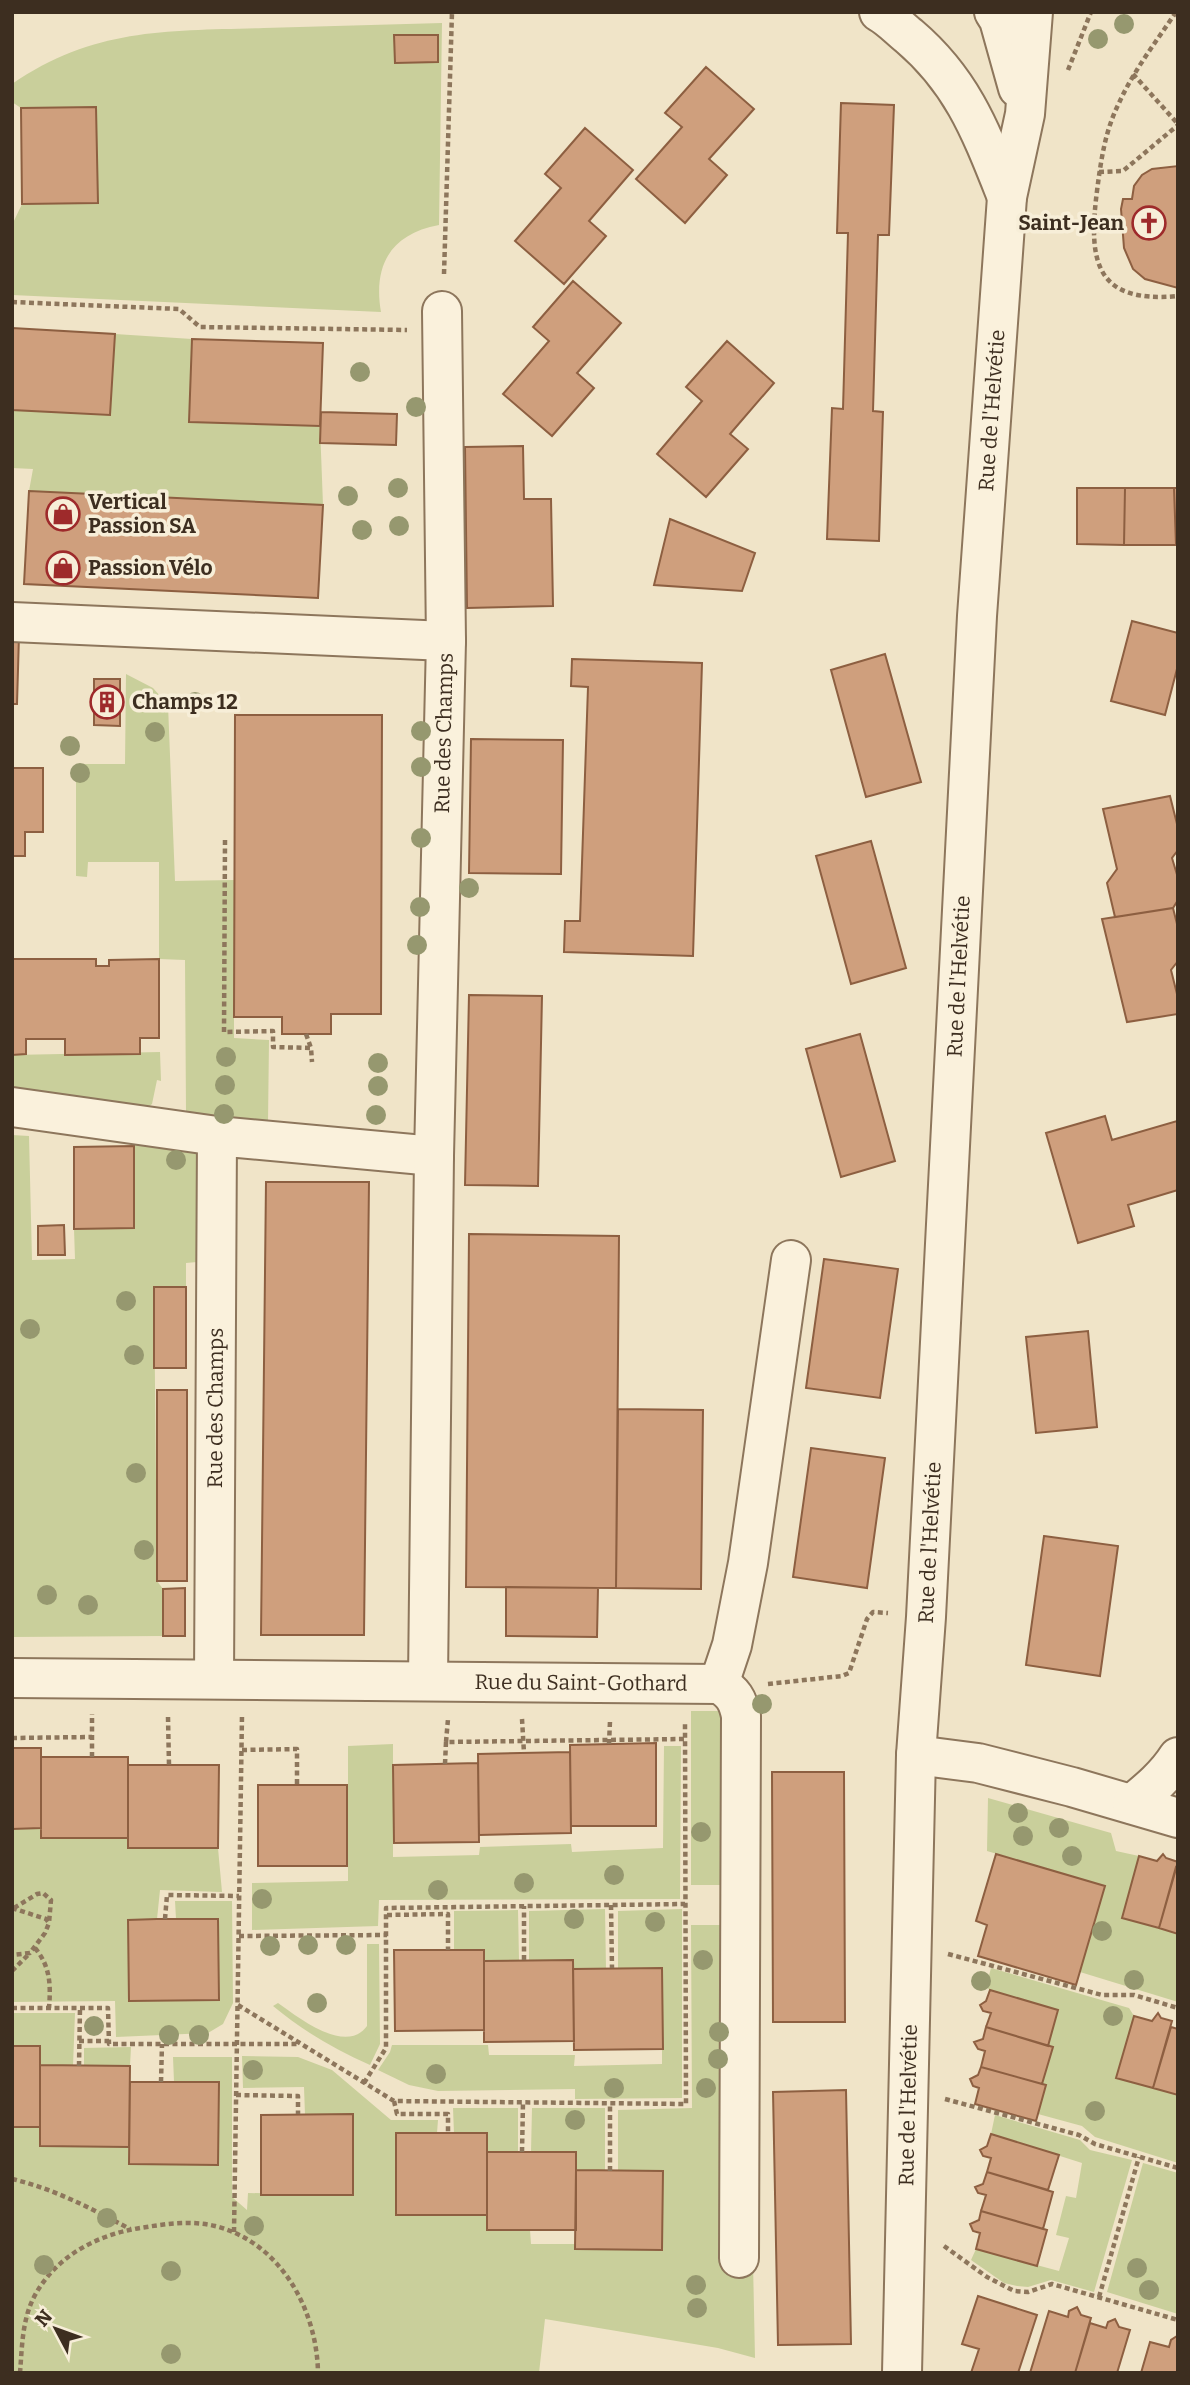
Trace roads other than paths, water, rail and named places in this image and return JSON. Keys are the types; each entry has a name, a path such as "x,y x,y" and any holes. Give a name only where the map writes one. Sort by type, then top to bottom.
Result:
{"street":[{"name":"Rue de l'Helvétie","path":"879,12 930,54 949,77 978,122 1007,197"},
{"path":"904,12 930,54"},
{"path":"994,12 999,20 1025,114"},
{"name":"Rue de l'Helvétie","path":"902,2373 916,1755 926,1617 977,616 1007,197 1025,114 1033,12"},
{"name":"Rue des Champs","path":"428,1680 433,1156 446,641 442,321"},
{"path":"12,622 446,641"},
{"path":"12,1107 216,1136 433,1156"},
{"name":"Rue des Champs","path":"216,1136 228,1679"},
{"path":"739,2258 741,1716 714,1689 732,1644 748,1563 791,1260"},
{"name":"Rue du Saint-Gothard","path":"12,1678 428,1680 714,1689"},
{"path":"916,1755 978,1763 1178,1818"},
{"path":"1132,1804 1164,1776 1178,1757"}],"place":[{"name":"Saint-Jean","path":"1149,223"},
{"name":"Vertical Passion SA","path":"63,514"},
{"name":"Passion Vélo","path":"63,568"},
{"name":"Champs 12","path":"107,702"}]}
